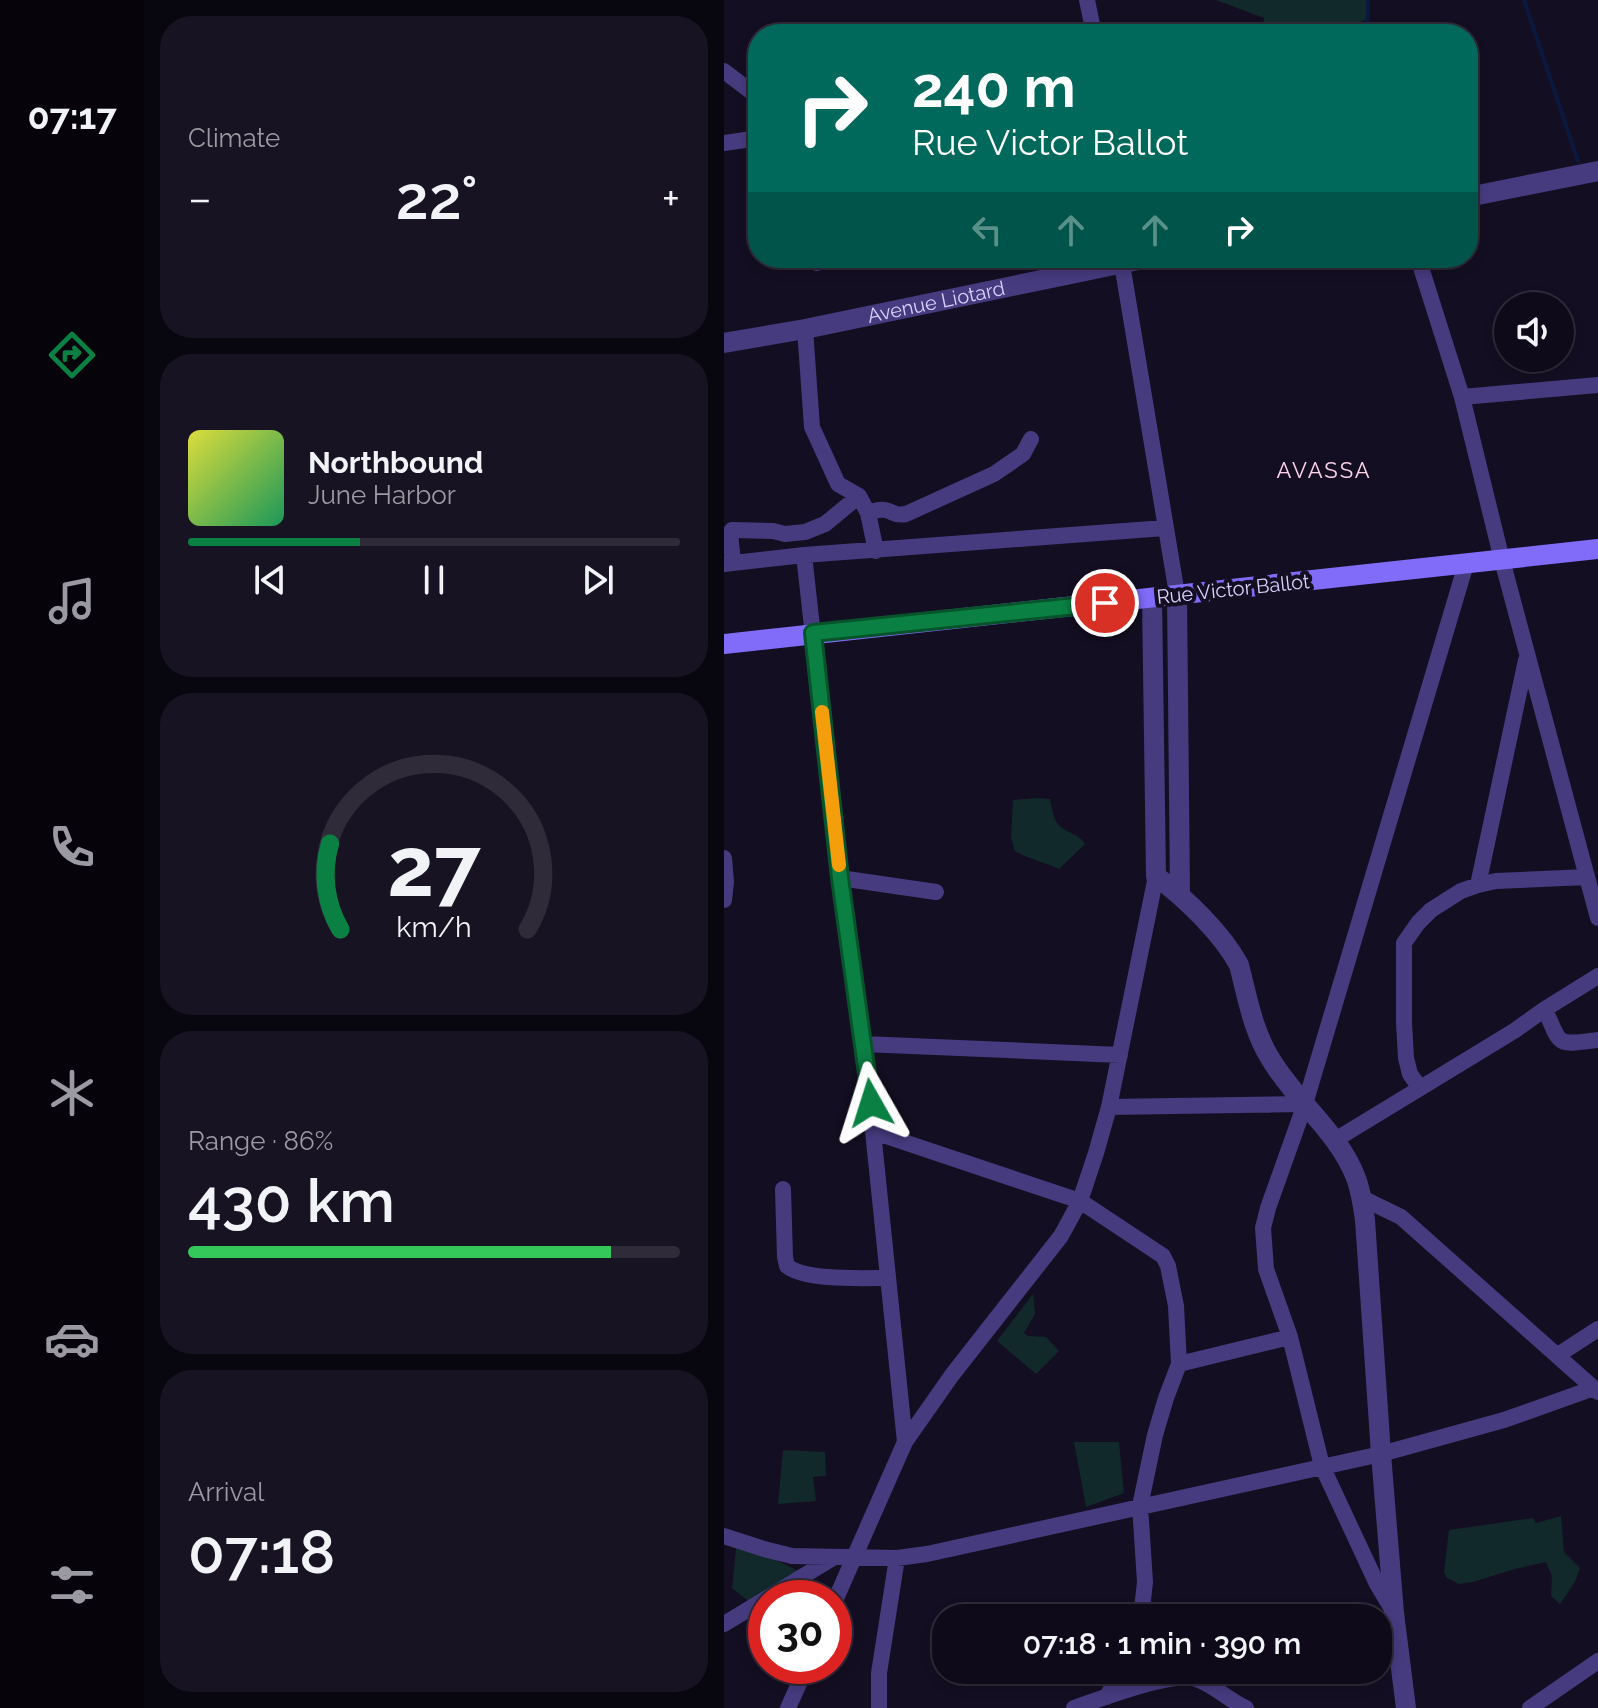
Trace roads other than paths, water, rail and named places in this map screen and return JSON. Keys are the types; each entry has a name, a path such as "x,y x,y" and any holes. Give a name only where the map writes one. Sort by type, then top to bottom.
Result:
{"main road":[{"name":"Rue Victor Ballot","path":"724,644 1598,549"}],"street":[{"path":"1087,0 1093,24"},
{"path":"1094,24 1096,0"},
{"path":"724,71 748,89"},
{"path":"724,143 748,139"},
{"path":"1478,195 1598,171"},
{"name":"Avenue Liotard","path":"724,343 805,329 1085,268"},
{"path":"1123,268 1177,594 1180,894"},
{"path":"1421,268 1462,397 1502,560 1598,918"},
{"path":"805,329 812,427 838,484 859,496 868,513 876,551"},
{"path":"1462,397 1598,385"},
{"path":"868,513 881,509 897,516 906,514 994,474 1023,454 1031,439"},
{"path":"859,496 825,524 805,532 785,534 732,530 729,563 1165,528"},
{"path":"804,555 840,878 864,1044 905,1442"},
{"path":"1394,1613 1377,1584 1322,1466 1290,1337 1266,1269 1263,1228 1305,1104 1466,564"},
{"path":"844,1580 905,1442 952,1375 1061,1236 1080,1201 1096,1153 1109,1107 1156,876 1152,598"},
{"path":"1478,885 1527,655"},
{"path":"724,858 724,900"},
{"path":"1156,876 1180,894 1232,953 1239,965 1264,1048 1282,1077 1335,1140 1357,1179 1365,1220 1394,1613 1406,1708"},
{"path":"1420,1088 1410,1074 1406,1058 1404,1023 1404,943 1418,923 1431,910 1461,891 1478,885 1496,881 1587,877"},
{"path":"840,878 936,892"},
{"path":"1335,1140 1598,976"},
{"path":"1545,1009 1558,1038 1564,1043 1598,1040"},
{"path":"864,1044 1120,1055"},
{"path":"1109,1107 1305,1104"},
{"path":"874,1132 1080,1201 1163,1256 1176,1306 1179,1364 1155,1435 1140,1506 1145,1582 1143,1604"},
{"path":"783,1189 787,1266 793,1271 841,1278 888,1278"},
{"path":"724,1536 792,1556 897,1558 927,1554 1381,1454 1504,1420 1596,1390 1401,1217 1362,1198"},
{"path":"1558,1355 1598,1329"},
{"path":"1179,1364 1290,1337"},
{"path":"724,1624 835,1557"},
{"path":"879,1708 879,1673 897,1558"},
{"path":"1530,1708 1598,1661"},
{"path":"1074,1708 1179,1678 1194,1678 1246,1708"},
{"path":"788,1708 799,1684"},
{"path":"1107,1697 1113,1684"}],"waterway":[{"path":"1368,0 1368,24"},
{"path":"1524,0 1578,161"}],"district":[{"name":"AVASSA","path":"1324,470"}]}
